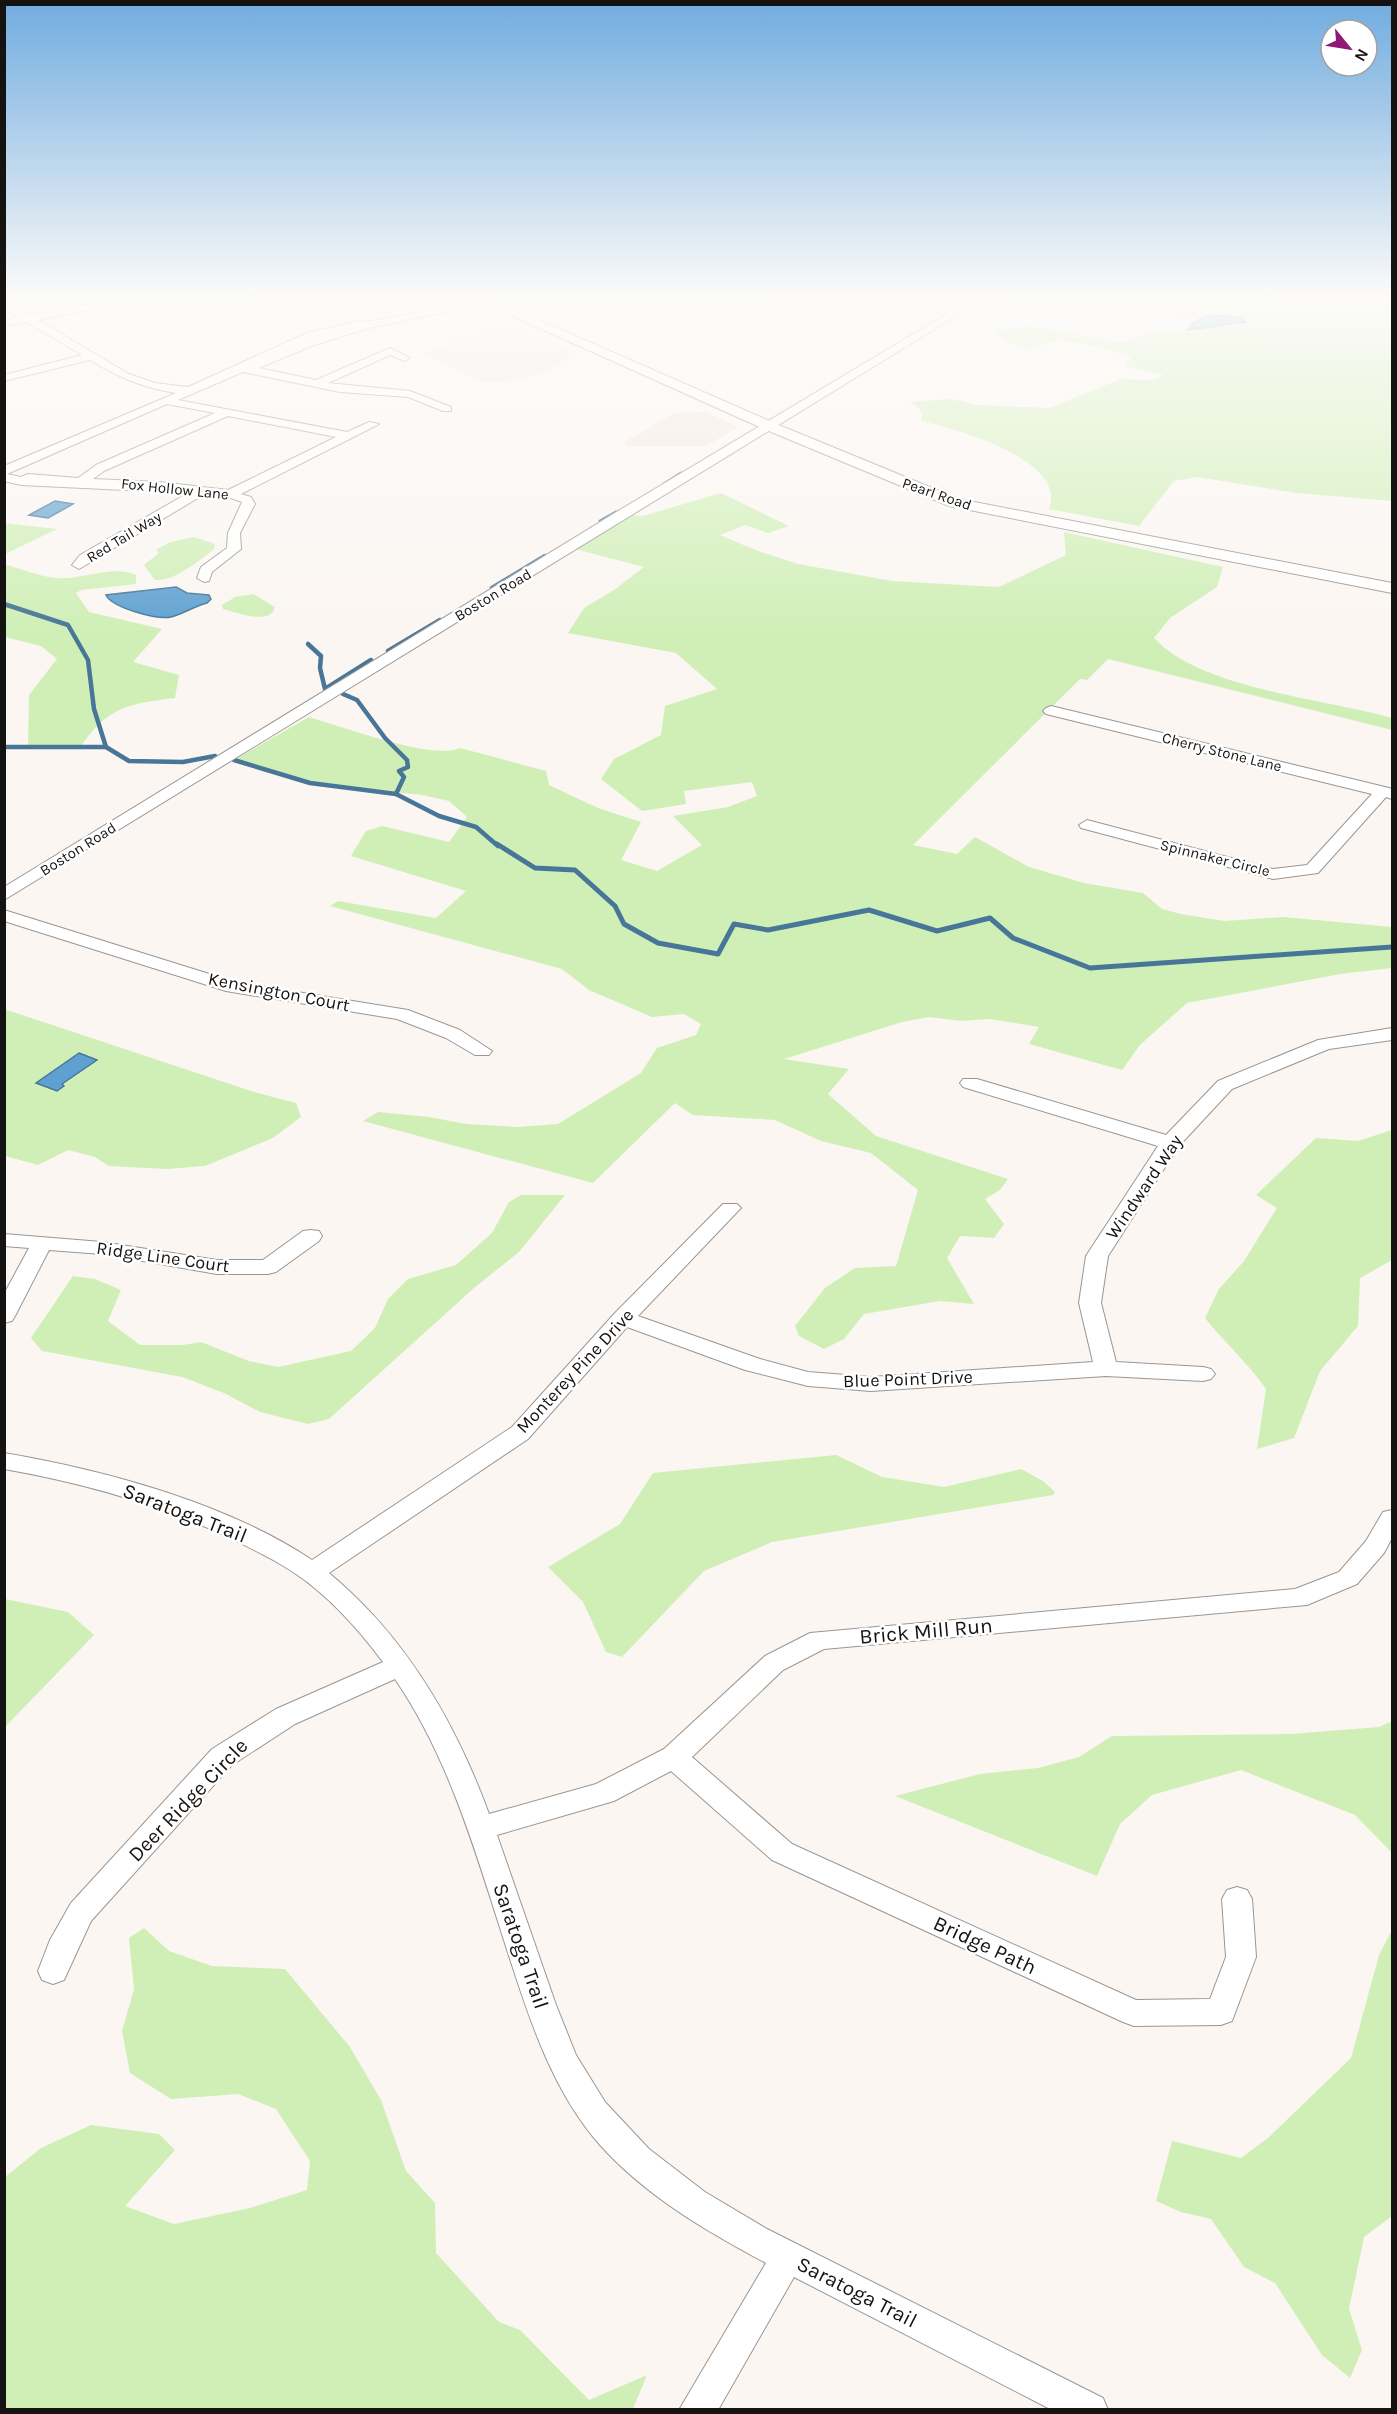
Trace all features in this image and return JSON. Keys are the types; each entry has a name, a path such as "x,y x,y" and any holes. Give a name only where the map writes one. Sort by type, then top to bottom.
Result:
{"main road":[{"name":"Pearl Road","path":"732,410 955,503 1392,588"}],"street":[{"path":"4,471 147,410"},
{"path":"212,410 347,436"},
{"name":"Boston Road","path":"4,895 796,410"},
{"path":"83,480 100,468 225,413"},
{"path":"230,494 373,424"},
{"name":"Fox Hollow Lane","path":"10,478 83,480 230,494 247,500 249,504 234,533 234,549 206,570 204,578"},
{"name":"Red Tail Way","path":"80,565 85,558 200,491"},
{"name":"Cherry Stone Lane","path":"1051,711 1388,792"},
{"name":"Spinnaker Circle","path":"1087,825 1273,874 1312,869 1388,792"},
{"name":"Kensington Court","path":"4,915 232,987 401,1014 453,1034 482,1051"},
{"name":"Windward Way","path":"1106,1369 1090,1303 1097,1256 1170,1143 1225,1085 1325,1044 1392,1034"},
{"path":"970,1083 1170,1143"},
{"name":"Monterey Pine Drive","path":"312,1572 520,1433 623,1318 730,1208"},
{"name":"Ridge Line Court","path":"4,1240 102,1248 217,1267 268,1267 311,1236"},
{"path":"4,1316 43,1242"},
{"name":"Blue Point Drive","path":"623,1318 753,1365 808,1379 871,1384 1106,1369 1203,1374"},
{"name":"Saratoga Trail","path":"4,1461 73,1474 169,1503 218,1521 312,1572 359,1618 401,1665 444,1739 480,1828 555,2042 574,2085 610,2134 656,2177 711,2213 788,2256 1090,2409"},
{"name":"Brick Mill Run","path":"480,1828 604,1793 674,1757 774,1663 819,1640 1298,1598 1348,1578 1375,1547 1392,1518"},
{"name":"Deer Ridge Circle","path":"53,1971 65,1940 81,1912 222,1758 247,1737 276,1720 401,1665"},
{"name":"Bridge Path","path":"674,1757 782,1852 1134,2013 1221,2012 1241,1957 1237,1899"},
{"path":"697,2409 788,2256"}],"shaded area":[{"path":"706,412 738,427 706,446 628,446 624,442 674,413"}],"green space":[{"path":"919,410 1392,410 1392,501 1296,493 1198,477 1174,481 1139,526 1049,509 1051,497 1046,481 1034,468 1017,456 976,437 921,421 922,412"},
{"path":"721,493 789,526 768,533 745,525 720,535 798,564 892,581 999,587 1066,555 1064,532 1223,567 1217,587 1170,618 1154,638 1175,655 1201,669 1232,681 1392,718 1392,730 1108,659 1087,680 1080,679 913,845 957,854 975,837 1029,867 1084,883 1143,893 1162,909 1181,914 1224,921 1283,917 1392,927 1392,968 1340,974 1187,1003 1140,1045 1122,1070 1029,1044 1039,1027 990,1019 961,1021 929,1017 902,1022 784,1059 849,1069 828,1094 876,1136 1008,1179 1000,1190 985,1199 1004,1224 994,1238 960,1236 947,1258 974,1304 940,1301 864,1314 844,1339 824,1349 799,1336 795,1326 825,1288 855,1268 896,1266 918,1190 871,1153 821,1141 775,1120 693,1115 675,1103 593,1183 363,1121 378,1112 429,1117 466,1124 519,1127 558,1124 641,1073 657,1048 696,1035 701,1024 684,1014 652,1017 589,990 562,969 330,906 338,901 436,918 466,891 351,856 366,831 382,826 449,842 467,817 449,801 422,795 310,783 234,760 309,717 409,746 447,751 460,748 546,771 549,785 598,808 641,822 621,860 657,871 702,845 673,816 728,807 757,796 752,782 684,791 686,804 642,811 601,779 614,759 661,735 665,706 717,689 676,653 568,633 584,608 614,590 644,567 575,549 631,515 643,516"},
{"path":"5,523 57,529 5,554"},
{"path":"194,537 215,544 214,549 178,574 170,578 155,580 144,565 159,553 156,550 170,542"},
{"path":"4,564 55,578 117,571 136,575 136,584 81,590 76,593 89,612 162,629 133,662 179,675 175,698 120,710 99,724 79,749 28,749 29,695 57,659 41,646 5,637"},
{"path":"253,594 275,607 272,613 260,617 223,609 222,605 235,597"},
{"path":"4,1009 254,1092 296,1103 301,1117 273,1138 205,1166 166,1169 109,1166 95,1157 68,1150 38,1165 5,1156"},
{"path":"1392,1130 1392,1260 1360,1278 1358,1326 1320,1371 1294,1438 1257,1449 1266,1389 1205,1318 1219,1289 1244,1261 1277,1208 1256,1195 1316,1138 1358,1141"},
{"path":"521,1195 565,1195 519,1252 474,1288 329,1419 308,1424 260,1412 224,1393 182,1377 42,1351 31,1338 73,1276 95,1279 121,1290 108,1321 140,1345 183,1345 201,1342 249,1361 278,1367 351,1351 375,1328 388,1299 408,1279 456,1265 492,1233 509,1202"},
{"path":"836,1455 882,1477 944,1487 1021,1469 1043,1481 1055,1492 1053,1495 772,1542 704,1571 622,1657 606,1652 583,1602 548,1567 620,1524 653,1473"},
{"path":"5,1599 68,1612 94,1635 5,1727"},
{"path":"1392,1721 1392,1853 1355,1815 1241,1770 1152,1795 1120,1824 1097,1876 895,1796 980,1774 1038,1768 1079,1757 1112,1736 1290,1734 1379,1727"},
{"path":"144,1928 169,1951 212,1966 285,1969 350,2047 381,2100 406,2171 435,2203 436,2253 499,2322 520,2330 589,2400 647,2375 633,2409 5,2409 5,2177 41,2148 91,2125 159,2134 175,2150 125,2206 174,2224 250,2208 307,2190 310,2161 276,2109 238,2094 171,2099 130,2073 122,2031 134,1989 129,1938"},
{"path":"1392,1930 1392,2216 1364,2237 1349,2309 1362,2350 1350,2378 1322,2355 1275,2283 1244,2267 1211,2219 1181,2212 1156,2201 1172,2141 1241,2158 1268,2138 1351,2058 1379,1955"}],"water":[{"path":"55,501 73,504 48,518 29,515"},
{"path":"176,587 187,593 209,595 211,599 207,603 180,614 165,617 146,615 126,608 110,600 106,595"},
{"path":"79,1053 97,1060 62,1084 64,1086 57,1091 36,1083"}],"waterway":[{"path":"664,484 681,473"},
{"path":"600,521 616,512"},
{"path":"492,588 545,556"},
{"path":"4,604 68,625 88,660 94,709 106,747"},
{"path":"388,651 440,620"},
{"path":"308,644 321,656 320,668 325,689 371,660"},
{"path":"343,694 357,700 385,738 407,760 408,767 399,771 404,777 396,794"},
{"path":"4,747 106,747"},
{"path":"106,747 129,761 183,762 215,756"},
{"path":"234,760 310,783 396,794"},
{"path":"396,794 439,816 476,827 498,846"},
{"path":"497,844 535,868 575,870 615,906 624,924 658,943 718,954 734,924 768,930 869,910 937,931 990,918 1013,938 1090,968 1392,947"}]}
